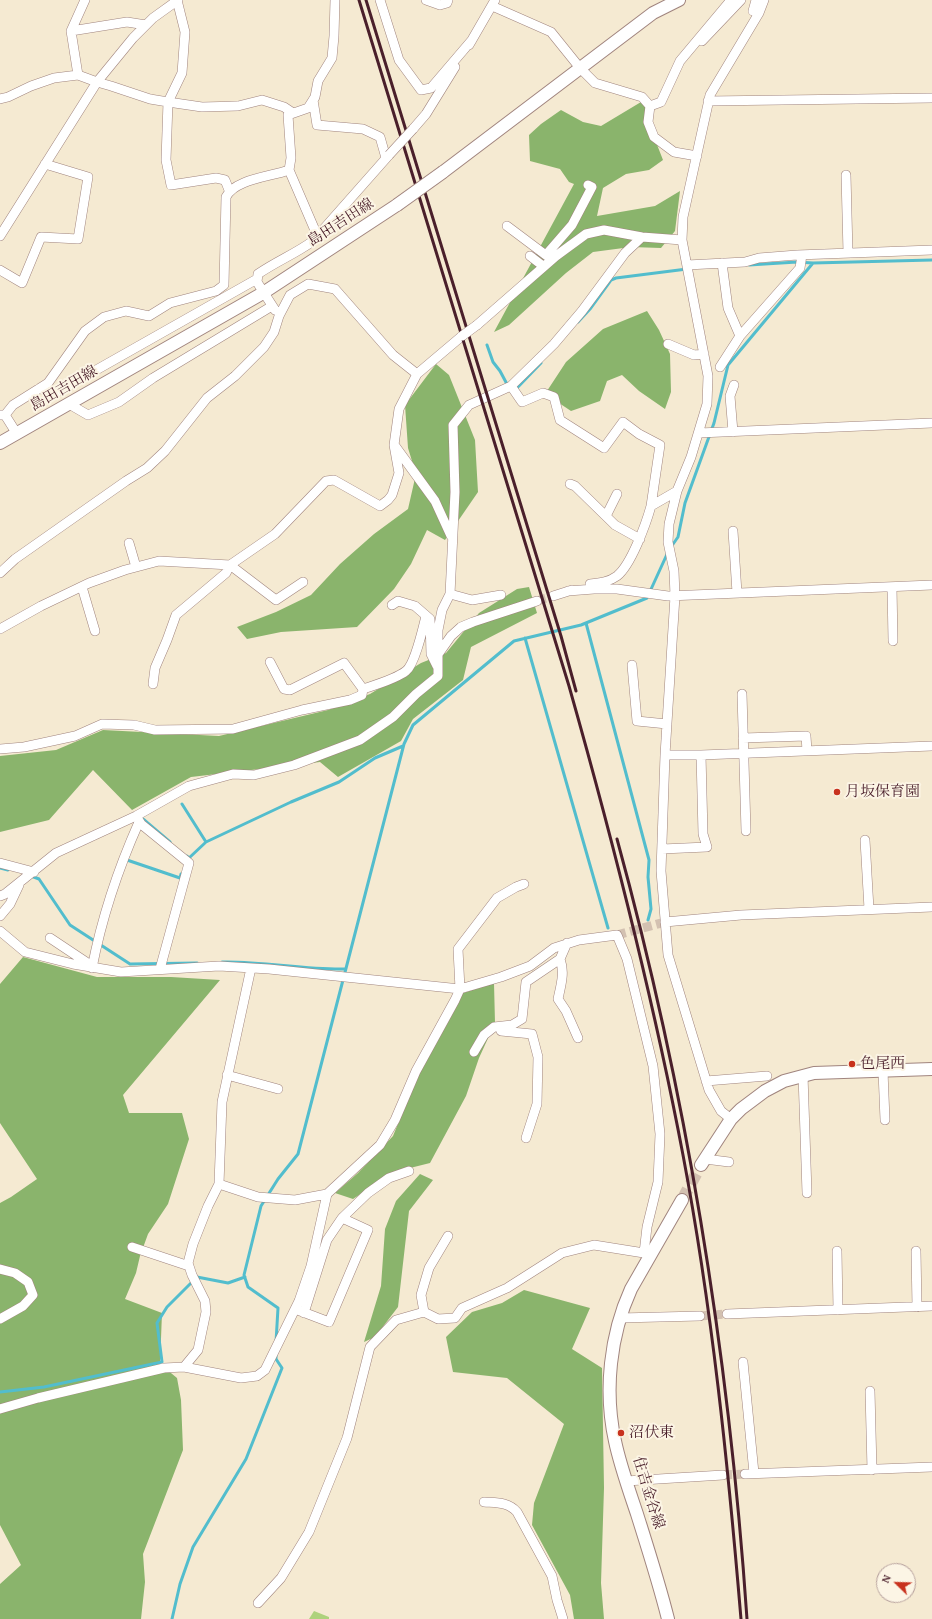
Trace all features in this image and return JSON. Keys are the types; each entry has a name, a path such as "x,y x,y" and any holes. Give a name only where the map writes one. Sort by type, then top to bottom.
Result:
{"main road":[{"name":"島田吉田線","path":"0,443 263,293 397,206 444,172 653,12 679,0"},
{"path":"703,1162 731,1119 741,1109 765,1090 784,1082 803,1075 814,1074 932,1069"},
{"name":"住吉金谷線","path":"668,1619 657,1575 626,1481 615,1440 610,1396 610,1375 612,1355 620,1318 625,1303 647,1255 682,1200"}],"street":[{"path":"78,75 71,31 84,0"},
{"path":"0,236 97,82 146,24 178,0 185,32 182,73 168,102 166,160 171,185 216,178 225,180 230,190"},
{"path":"317,235 289,170 291,158 288,115 308,108 313,100 318,81 332,58 336,0"},
{"path":"380,0 399,60 420,90 431,88 472,40"},
{"path":"426,0 440,5 447,3 448,0"},
{"path":"650,106 661,102 680,61 731,0"},
{"path":"691,47 705,39 742,0"},
{"path":"756,0 753,11 759,13"},
{"path":"731,1119 721,1111 714,1100 706,1081 668,954 661,871 665,755 675,596 674,571 668,542 669,524 677,491 702,433 707,404 708,376 682,240 683,216 710,94 759,13 764,0"},
{"path":"279,316 256,282 258,274 274,263 298,252 313,241 426,114 493,3 551,32 580,68 595,83 642,97 650,106 648,122 654,136 674,152 697,156"},
{"path":"71,31 127,22 146,24"},
{"path":"0,99 54,78 78,75 150,99 202,107 238,106 262,100 284,107 293,113"},
{"path":"708,101 932,98"},
{"path":"313,100 318,125 363,129 374,134 380,137 388,157"},
{"path":"0,270 22,283 41,237 78,239 88,177 45,164"},
{"path":"17,434 2,415 13,405 48,383 85,332 104,317 126,310 149,316 170,303 216,291 224,285 226,197 230,190 248,181 289,170"},
{"path":"846,176 848,253"},
{"path":"153,684 155,668 176,615 226,573 230,565 275,534 326,481 334,480 380,506 388,500 392,495 399,473 394,444 399,409 417,374 477,325 543,266 572,225 592,187 588,185"},
{"path":"507,226 549,257"},
{"path":"549,257 586,234 604,230 642,237 682,240"},
{"path":"0,896 22,881 56,853 138,819 189,786 233,774 254,775 294,765 360,740 393,717 416,694 438,676 438,630 442,610 450,594 455,492 453,425 470,405 510,388 554,344 582,311 625,253 642,237"},
{"path":"687,269 722,267 759,258 932,250"},
{"path":"530,256 543,266"},
{"path":"720,367 740,336 800,268 802,256"},
{"path":"722,267 728,308 740,336"},
{"path":"40,388 52,395 257,278"},
{"path":"0,573 15,559 126,480 147,468 165,451 207,398 235,376 264,347 274,332 279,316 290,295 308,284 335,289 393,355 417,374"},
{"path":"69,404 88,415 119,402 153,378 272,306"},
{"path":"668,344 694,355 704,354"},
{"path":"733,432 730,396 734,385"},
{"path":"510,388 522,402 542,393 554,397 560,420 604,448 623,422 639,434 660,445 651,506 646,525 640,539 618,575 608,581 582,586 553,596"},
{"path":"702,433 932,423"},
{"path":"394,444 434,501 452,539"},
{"path":"570,484 576,486 615,525 640,539"},
{"path":"651,506 677,491"},
{"path":"606,516 617,494"},
{"path":"733,531 737,593"},
{"path":"129,544 136,567"},
{"path":"0,629 40,606 82,586 125,570 159,562 230,565 276,600 303,582"},
{"path":"568,592 594,589 618,589 675,596 932,585"},
{"path":"82,586 95,631"},
{"path":"892,586 894,641"},
{"path":"450,594 472,600 500,595"},
{"path":"392,605 398,601 415,606 430,619 431,654 438,667"},
{"path":"438,653 451,636 461,627 536,601"},
{"path":"363,689 380,684 407,671 414,657 426,616"},
{"path":"0,749 24,747 75,736 102,724 134,725 155,730 233,728 302,710 350,700 362,695 363,689 344,663 290,690 284,689 270,662"},
{"path":"632,665 637,721 667,724"},
{"path":"742,694 746,831"},
{"path":"743,738 806,736 807,751"},
{"path":"665,755 701,755 932,746"},
{"path":"662,849 707,847 703,834 701,755"},
{"path":"138,819 185,860 160,969"},
{"path":"92,967 98,936 123,856 138,819"},
{"path":"864,840 869,909"},
{"path":"0,863 33,872"},
{"path":"0,916 10,904 22,881"},
{"path":"220,1184 260,1197 295,1200 327,1194 380,1145 395,1120 416,1071 440,1029 460,989 458,949 497,898 524,884"},
{"path":"665,922 741,915 932,907"},
{"path":"0,931 25,952 121,972 219,966 269,968 402,984 444,986 460,989 501,977 530,966 554,948 567,943 617,935 627,959 653,1066 660,1134 658,1182 647,1227 647,1255 594,1245 562,1253 507,1288 462,1308 455,1318 438,1319 424,1312 396,1320 370,1347 346,1438 309,1532 281,1578 258,1603"},
{"path":"50,938 92,967"},
{"path":"474,1052 484,1034 494,1027 512,1025 522,1019 526,982 560,959 567,943"},
{"path":"560,959 563,966 562,981 558,999 566,1011 578,1038"},
{"path":"184,1367 198,1350 206,1312 205,1302 188,1263 193,1244 208,1206 220,1184 222,1102 251,968"},
{"path":"491,1030 532,1034 538,1057 537,1104 526,1138"},
{"path":"883,1071 885,1120"},
{"path":"227,1075 278,1089"},
{"path":"803,1075 807,1193"},
{"path":"706,1081 767,1076"},
{"path":"703,1162 729,1162"},
{"path":"0,1409 105,1381 164,1368 184,1367 241,1378 258,1376 265,1370 280,1339 299,1311 327,1240 342,1218 368,1193 389,1178 409,1171"},
{"path":"299,1311 327,1194"},
{"path":"299,1311 329,1322 368,1230 342,1218"},
{"path":"424,1312 421,1295 429,1268 448,1236"},
{"path":"132,1247 189,1266"},
{"path":"837,1251 838,1310"},
{"path":"916,1251 917,1307"},
{"path":"0,1269 14,1273 28,1282 33,1295 24,1306 0,1319"},
{"path":"727,1314 932,1306"},
{"path":"620,1318 700,1316"},
{"path":"743,1362 754,1473"},
{"path":"870,1391 872,1470"},
{"path":"745,1474 932,1467"},
{"path":"626,1481 723,1475"},
{"path":"484,1502 503,1503 512,1507 517,1512 552,1576 563,1619"}],"green space":[{"path":"641,102 652,113 654,137 663,160 649,170 626,174 603,188 597,216 655,206 680,191 675,231 661,248 631,247 593,252 566,273 509,325 494,332 574,184 569,182 560,169 530,161 529,135 541,124 561,110 583,122 601,126"},
{"path":"647,311 659,330 670,354 671,392 665,409 639,391 622,375 607,381 600,401 571,411 559,403 547,391 566,362 603,329"},
{"path":"436,364 449,375 475,440 478,492 445,540 427,530 411,564 394,589 357,627 281,632 247,639 237,627 276,612 311,595 340,564 374,534 408,509 416,474 408,448 405,405"},
{"path":"529,587 537,613 471,647 463,680 413,719 401,741 338,777 320,762 191,777 132,810 93,770 49,820 0,832 0,756 56,750 103,730 219,736 328,710 370,694 421,663 446,653 479,613 517,589"},
{"path":"23,957 97,977 171,977 220,980 123,1095 129,1113 182,1113 189,1139 168,1204 148,1234 136,1273 125,1299 162,1313 160,1364 177,1378 181,1400 183,1450 143,1554 145,1582 141,1619 0,1619 0,1584 21,1565 0,1525 0,1203 37,1179 0,1123 0,984"},
{"path":"494,983 495,1023 479,1058 466,1096 430,1163 394,1172 353,1199 335,1193 358,1173 393,1136 419,1072 463,993"},
{"path":"420,1174 433,1180 409,1211 398,1307 375,1337 364,1342 381,1286 385,1229 396,1201"},
{"path":"524,1290 590,1308 572,1349 602,1368 604,1488 601,1583 604,1619 574,1619 570,1595 532,1525 534,1503 564,1424 507,1378 453,1372 446,1337 472,1312 502,1303"},
{"path":"314,1611 329,1617 329,1619 309,1619"}],"waterway":[{"path":"671,547 678,537 685,503 714,423 728,365 813,263 932,260"},
{"path":"749,265 797,262 813,263"},
{"path":"578,322 590,309 611,280 616,278 687,269"},
{"path":"487,345 493,362 508,386"},
{"path":"516,389 541,363"},
{"path":"276,1342 278,1308 248,1287 244,1275 261,1206 278,1179 298,1154 404,744 413,725 514,641 581,625 647,598 668,552"},
{"path":"586,623 649,860 648,877 651,909 648,920"},
{"path":"525,638 608,928"},
{"path":"187,856 189,858 206,842 291,802 339,782 375,758 403,746"},
{"path":"182,804 206,842"},
{"path":"143,819 170,842"},
{"path":"127,860 180,878 181,874"},
{"path":"0,868 8,870"},
{"path":"31,876 39,879 70,925 130,964 197,963"},
{"path":"222,962 345,969"},
{"path":"0,1392 44,1387 162,1362 157,1323 167,1307 197,1277 228,1283 245,1277"},
{"path":"172,1619 180,1584 193,1547 246,1459 282,1368 276,1359 276,1356"}],"tunnel":[{"path":"537,601 553,596"},
{"path":"617,935 665,922"},
{"path":"682,1200 701,1165"},
{"path":"700,1316 727,1314"},
{"path":"723,1475 745,1474"}],"railway":[{"path":"359,0 569,686 601,802 659,1037 683,1155 711,1328 725,1444 741,1619"},
{"path":"366,0 561,636 576,691"},
{"path":"617,839 642,935 664,1031 702,1226 729,1422 747,1619"}],"place":[{"name":"月坂保育園","path":"837,792"},
{"name":"色尾西","path":"852,1064"},
{"name":"沼伏東","path":"621,1433"}]}
